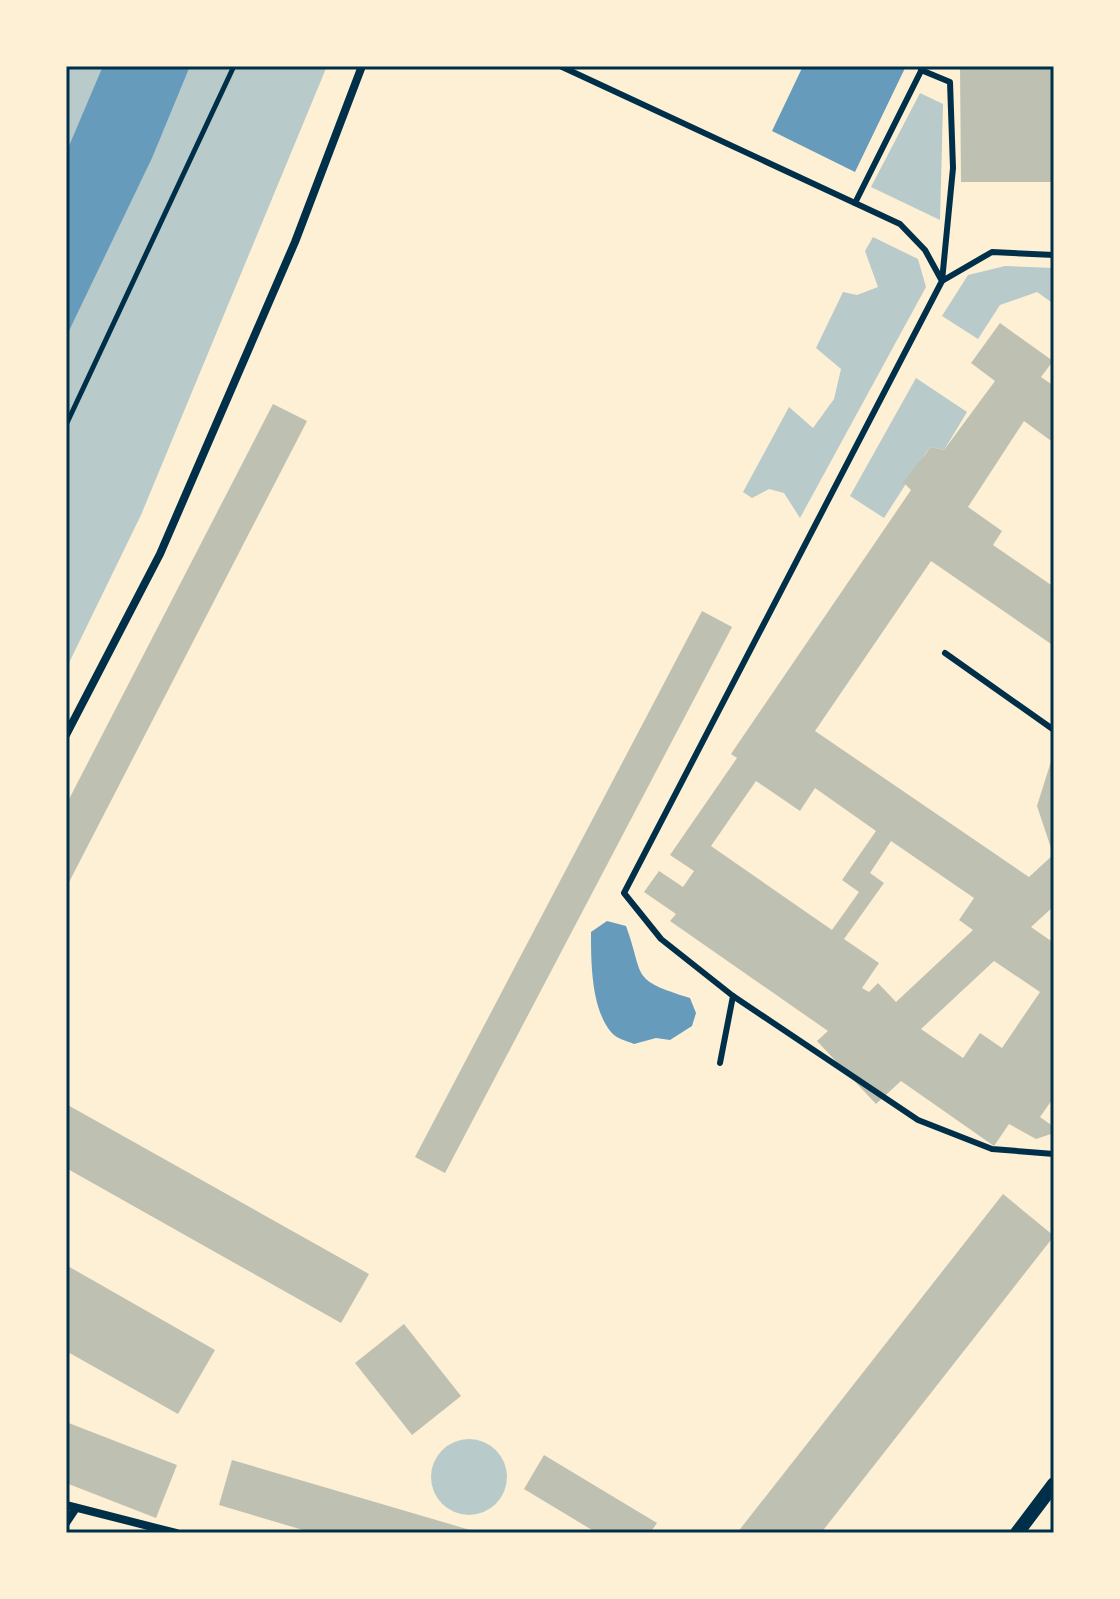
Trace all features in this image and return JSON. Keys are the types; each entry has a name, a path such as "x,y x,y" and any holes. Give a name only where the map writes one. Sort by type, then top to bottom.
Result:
{"street":[{"path":"66,735 160,554 295,242 362,66"},
{"path":"1017,1533 1054,1484"},
{"path":"66,1523 71,1507 176,1533"}],"lane":[{"path":"560,66 900,224 925,250 942,281"},
{"path":"855,203 922,68 950,82 953,168 942,281 624,893 661,939 733,996 918,1120 992,1149 1054,1154"},
{"path":"942,281 992,252 1054,255"},
{"path":"945,653 1054,730"},
{"path":"720,1063 733,996"}],"path":[{"path":"66,425 234,66"}],"shaded area":[{"path":"66,66 327,66 141,515 66,669"},
{"path":"920,93 943,104 940,220 871,187"},
{"path":"873,237 918,259 926,287 800,518 784,493 769,489 752,498 743,492 789,407 813,428 834,399 841,369 816,348 843,292 857,295 878,287 865,251"},
{"path":"1005,266 1054,268 1054,304 1037,292 1000,305 978,339 942,316 968,275"},
{"path":"916,378 967,412 944,450 931,447 925,454 884,518 850,496"},
{"path":"469,1439 484,1442 496,1450 504,1462 507,1477 504,1492 496,1504 484,1512 469,1515 454,1512 442,1504 434,1492 431,1477 434,1462 442,1450 454,1442"}],"water":[{"path":"103,66 190,66 152,158 66,337 66,153"},
{"path":"803,66 906,66 855,172 772,131"},
{"path":"607,921 626,926 639,967 648,981 690,998 696,1013 692,1026 670,1040 656,1038 634,1044 611,1032 599,1010 591,956 591,932"}],"building":[{"path":"960,66 1054,66 1054,182 961,182"},
{"path":"1000,323 1053,361 1041,377 1054,386 1054,443 1024,421 968,507 1002,531 993,545 1054,587 1054,646 931,561 815,731 1029,877 1054,854 1054,906 1031,927 1054,943 1054,1097 1040,1117 1054,1127 1054,1133 1036,1139 1009,1124 994,1146 901,1081 876,1104 817,1041 828,1031 670,921 676,914 644,892 659,871 683,887 694,871 670,855 737,758 731,754 911,490 903,482 931,447 944,450 995,381 971,363","holes":["756,781 800,811 815,788 876,831 842,880 859,892 832,930 711,846","891,841 974,898 959,920 973,930 896,1002 878,983 869,992 862,988 879,963 844,939 884,883 870,873","994,961 1040,992 1002,1048 980,1033 963,1058 921,1029"]},
{"path":"273,404 307,421 66,888 66,805"},
{"path":"702,611 732,627 445,1173 415,1157"},
{"path":"1054,755 1053,854 1037,806"},
{"path":"66,1104 369,1274 341,1323 66,1168"},
{"path":"1003,1194 1054,1236 821,1533 737,1533"},
{"path":"66,1265 215,1350 178,1414 66,1351"},
{"path":"404,1324 461,1396 412,1435 355,1363"},
{"path":"66,1422 177,1465 156,1518 66,1483"},
{"path":"544,1455 657,1523 650,1533 597,1533 524,1489"},
{"path":"232,1460 477,1533 313,1533 219,1505"}]}
